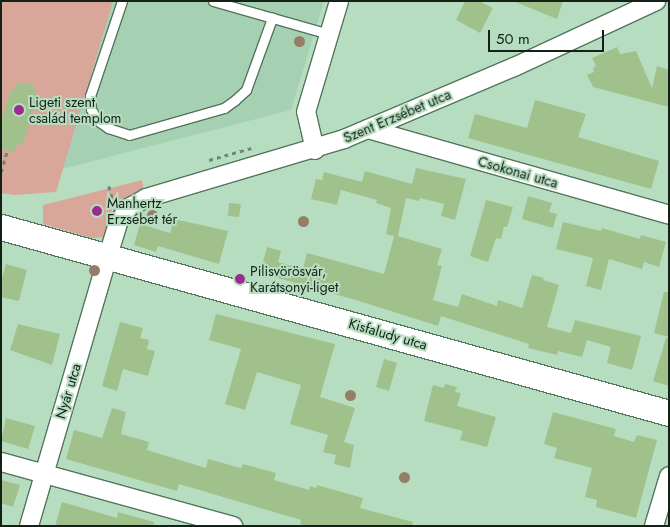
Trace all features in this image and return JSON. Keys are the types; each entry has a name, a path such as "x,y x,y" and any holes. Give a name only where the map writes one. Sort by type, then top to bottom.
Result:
{"street":[{"path":"315,150 306,112 339,1"},
{"name":"Szent Erzsébet utca","path":"108,256 119,221 130,207 146,198 315,150 368,130 514,67 656,1"},
{"name":"Csokonai utca","path":"368,130 669,215"},
{"path":"1,227 108,256"},
{"name":"Kisfaludy utca","path":"108,256 669,413"},
{"name":"Nyár utca","path":"29,526 108,256"},
{"path":"1,462 234,526"},
{"path":"654,526 669,476"}],"lane":[{"path":"122,1 90,96 91,109 97,120 108,128 129,135 224,108 235,100 246,90 272,18"},
{"path":"213,1 329,34"}],"path":[{"path":"1,172 7,151"}],"shaded area":[{"path":"1,1 113,1 56,192 14,195 1,193"},
{"path":"113,1 324,1 291,110 62,169"},
{"path":"142,180 144,191 106,237 92,238 43,224 43,205"}],"building":[{"path":"465,1 479,1 493,8 480,33 456,20"},
{"path":"513,1 563,1 557,19"},
{"path":"617,47 620,54 636,51 652,88 657,66 669,70 669,107 593,87 587,75 594,72 593,68 596,66 592,58"},
{"name":"Ligeti szent család templom","path":"19,82 34,85 36,99 23,146 16,144 14,153 1,149 1,121 10,92"},
{"path":"535,100 586,114 578,137 659,161 651,189 468,138 475,114 527,128"},
{"path":"416,168 466,179 455,220 441,216 444,204 420,198 419,201 406,198 398,236 442,249 437,265 442,266 433,300 458,307 462,294 497,306 498,300 522,308 532,275 544,278 543,280 559,285 547,327 571,333 575,320 641,336 632,370 607,363 611,347 587,340 582,357 558,351 557,355 528,348 529,344 441,316 438,326 260,273 267,247 281,251 278,262 303,269 307,253 384,274 394,236 386,234 391,208 376,203 377,200 341,190 337,205 311,199 316,179 322,180 324,172 362,182 365,171 412,184"},
{"path":"528,196 552,203 549,212 557,214 553,228 522,219"},
{"path":"486,200 513,207 507,227 504,227 501,239 496,238 488,262 470,256"},
{"path":"229,203 241,204 239,217 228,216"},
{"path":"174,219 228,231 219,264 158,246 156,252 134,245 140,224 170,233"},
{"path":"563,222 601,231 602,228 640,239 641,235 666,242 659,267 644,262 642,269 609,259 601,290 586,286 593,258 556,249"},
{"path":"6,264 27,270 19,301 1,297 1,281"},
{"path":"664,292 669,292 669,337 654,333"},
{"path":"216,314 335,344 320,397 355,408 344,442 354,445 350,468 334,464 336,455 323,452 328,435 290,424 301,385 257,372 245,410 225,404 241,349 209,340"},
{"path":"120,322 143,328 140,338 149,340 147,349 155,351 148,376 123,369 117,391 102,386"},
{"path":"18,324 60,334 52,365 10,350"},
{"path":"666,338 669,338 669,386 653,381"},
{"path":"384,359 397,363 389,391 376,387"},
{"path":"445,384 457,387 455,392 461,393 457,406 496,417 487,447 460,440 463,431 424,421 433,385 444,388"},
{"path":"112,408 126,412 121,434 149,442 147,450 206,468 208,459 241,468 243,464 276,473 274,480 309,490 310,486 316,488 317,485 363,498 360,508 413,522 412,526 306,526 300,524 301,520 179,484 177,491 66,459 74,430 102,438"},
{"path":"553,412 616,429 614,436 634,442 637,435 657,440 636,518 596,507 597,500 585,497 592,468 554,458 557,448 544,444"},
{"path":"6,418 35,426 28,449 1,441"},
{"path":"1,480 20,485 13,507 1,503"},
{"path":"62,502 117,518 118,512 154,522 154,526 55,526"}],"place":[{"name":"Ligeti szent család templom","path":"19,110"},
{"name":"Manhertz Erzsébet tér","path":"97,211"},
{"name":"Pilisvörösvár, Karátsonyi-liget","path":"240,279"}]}
